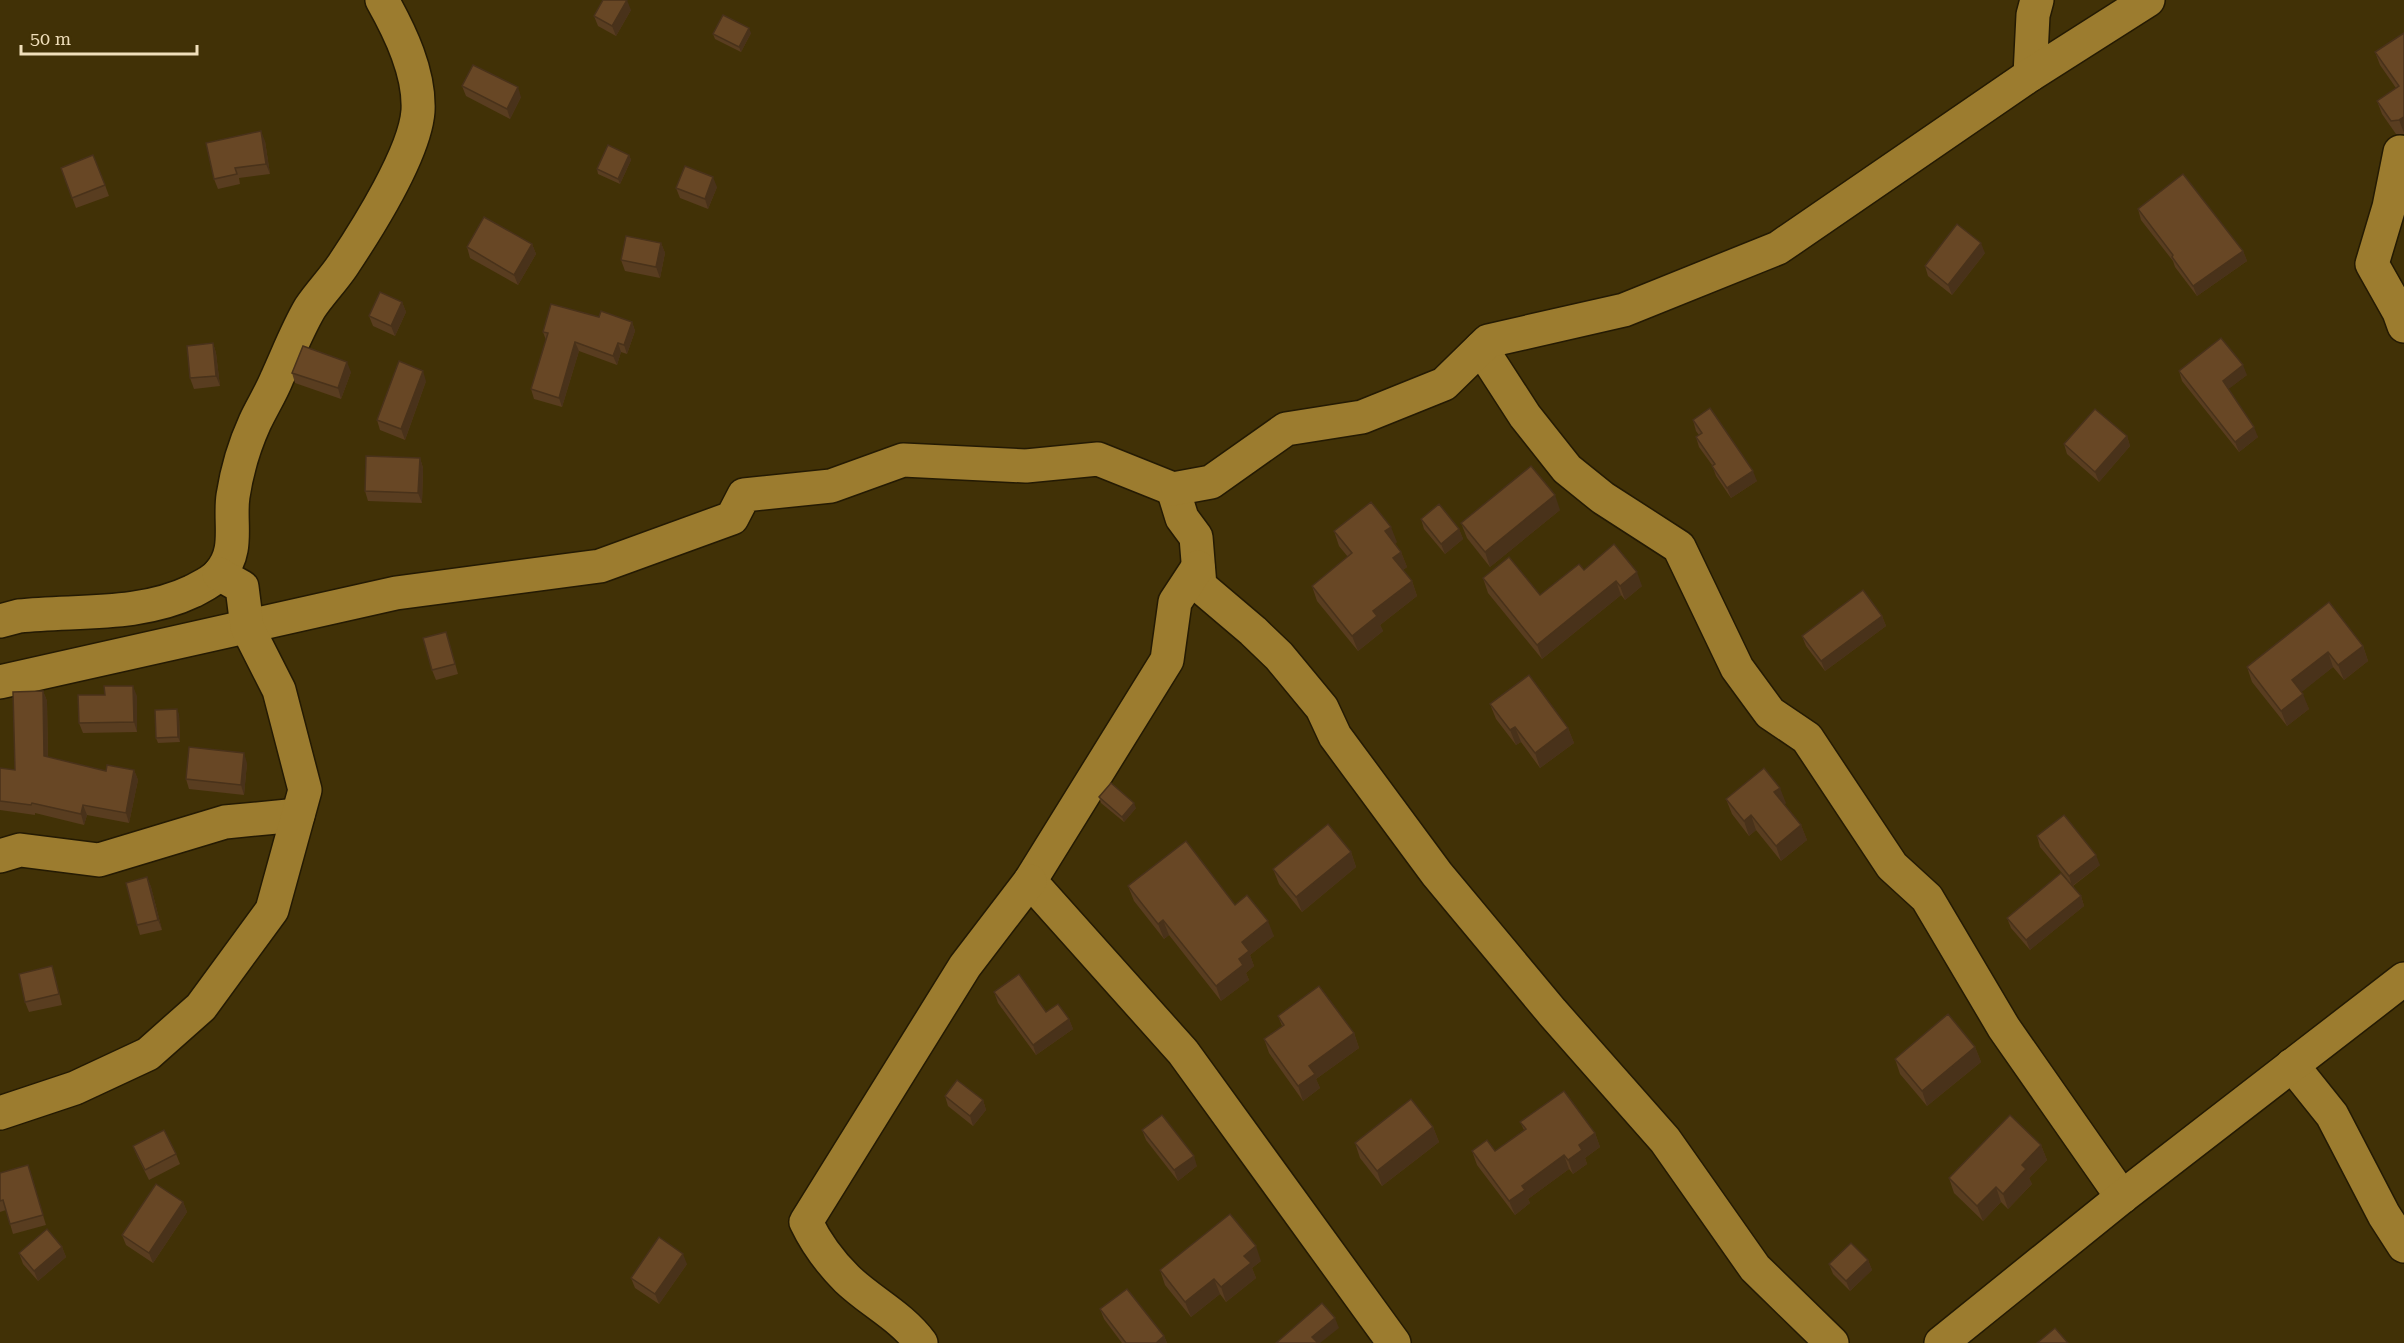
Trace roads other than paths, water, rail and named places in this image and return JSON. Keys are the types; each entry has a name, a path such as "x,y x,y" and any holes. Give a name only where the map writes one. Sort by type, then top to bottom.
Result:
{"street":[{"path":"0,621 19,616 148,606 180,597 207,584 219,574 229,559 233,542 233,498 240,458 249,435 297,331 311,306 342,265 389,188 412,138 418,111 416,87 406,50 382,0"},
{"path":"2030,75 2033,15 2037,0"},
{"path":"0,682 396,592 600,566 732,518 744,495 831,486 903,460 1026,466 1098,459 1173,489 1210,482 1286,429 1362,417 1444,384 1488,341 1624,310 1778,248 2030,75 2148,0"},
{"path":"2400,152 2389,207 2372,264 2399,312 2404,326"},
{"path":"1481,348 1525,416 1567,469 1603,498 1679,547 1737,668 1770,713 1807,738 1892,866 1927,898 2004,1028 2121,1197"},
{"path":"1173,489 1182,518 1196,537 1200,586 1279,656 1322,708 1335,736 1437,874 1552,1012 1665,1140 1755,1268 1832,1343"},
{"path":"921,1343 910,1328 847,1279 815,1242 806,1222 965,966 1030,880 1167,660 1175,602 1198,567"},
{"path":"0,1113 75,1088 148,1054 201,1007 272,910 305,790 279,690 247,627 242,587 219,574"},
{"path":"0,856 20,850 99,860 225,822 298,815"},
{"path":"1030,880 1183,1052 1394,1343"},
{"path":"1941,1343 2121,1197 2404,979"},
{"path":"2292,1065 2332,1115 2384,1215 2404,1246"}]}
